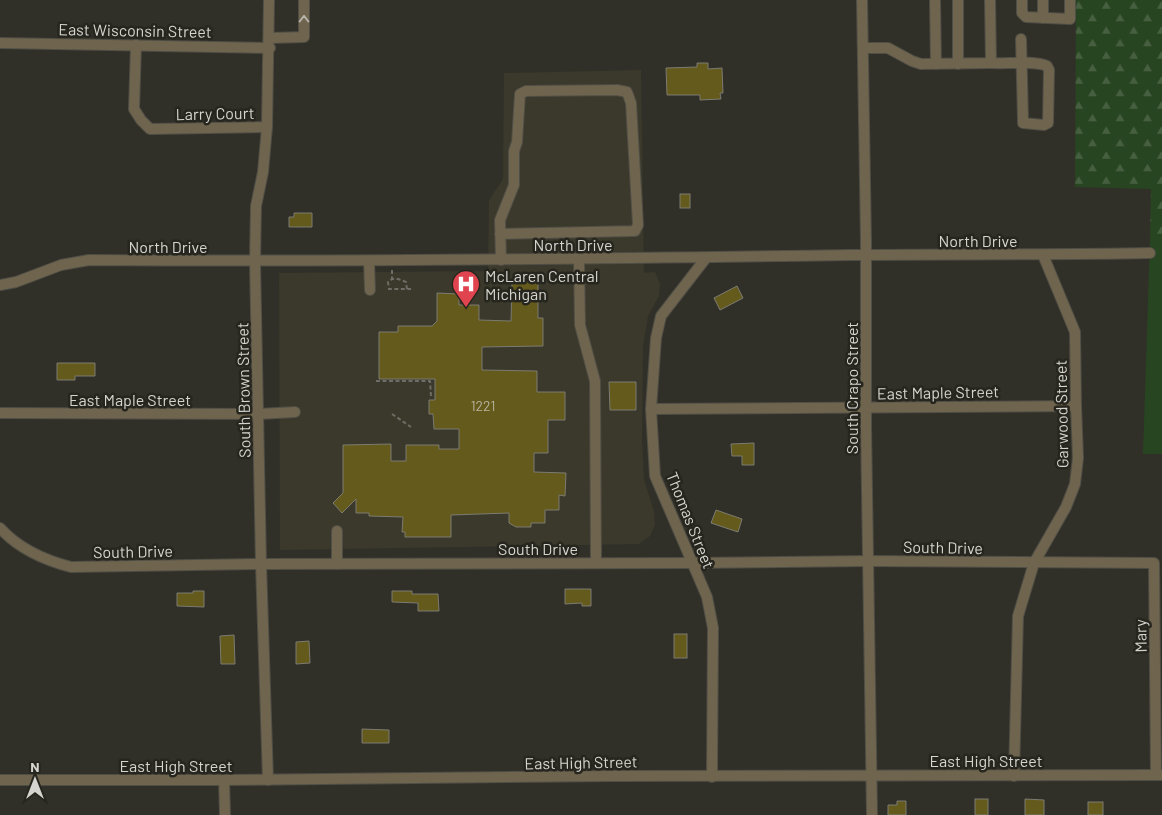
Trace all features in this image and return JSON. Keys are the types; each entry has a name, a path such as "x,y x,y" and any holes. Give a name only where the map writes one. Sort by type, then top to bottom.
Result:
{"street":[{"name":"South Brown Street","path":"268,780 261,564 255,262 256,206 263,172 267,127 270,43 269,0"},
{"name":"East Wisconsin Street","path":"0,43 136,45 270,43 304,37 304,0"},
{"name":"South Crapo Street","path":"862,0 872,815"},
{"path":"935,0 936,64"},
{"path":"958,0 958,64"},
{"path":"990,0 991,64"},
{"path":"1022,0 1022,13 1026,17 1070,19 1070,0"},
{"path":"1043,0 1043,18"},
{"path":"863,48 888,48 921,64 936,64 958,64 991,64 1022,64 1042,64 1047,66 1049,70 1048,123 1044,125 1024,123 1022,64 1021,39"},
{"name":"Larry Court","path":"136,45 134,108 141,120 150,129 267,127"},
{"path":"500,234 635,231 638,226 630,103 627,92 617,90 526,91 520,94 517,142 514,151 514,185 500,220 500,234 501,260"},
{"name":"North Drive","path":"0,285 16,282 61,265 89,260 255,262 1150,253"},
{"name":"Garwood Street","path":"1014,776 1018,616 1034,563 1066,507 1076,484 1078,458 1075,332 1043,255"},
{"name":"Thomas Street","path":"706,258 661,316 656,338 651,409 655,476 707,597 713,628 712,777"},
{"path":"579,259 580,325 595,381 596,563"},
{"path":"369,261 370,290"},
{"name":"East Maple Street","path":"651,409 1076,406"},
{"name":"East Maple Street","path":"0,413 259,414 295,412"},
{"name":"South Drive","path":"0,528 26,550 50,562 70,567 261,564 868,561 1088,563"},
{"path":"337,531 337,564"},
{"name":"Mary","path":"1088,563 1154,563 1158,576 1159,775"},
{"name":"East High Street","path":"0,780 1159,775"},
{"path":"224,780 225,815"}],"path":[{"path":"392,270 392,279 388,282 389,289 411,289"},
{"path":"392,279 406,282 407,289"},
{"path":"376,381 430,381 431,396"},
{"path":"392,414 411,427"}],"shaded area":[{"name":"McLaren Central Michigan","path":"641,70 644,273 655,272 660,284 659,296 648,316 643,347 642,440 644,480 654,511 655,525 650,536 639,544 280,550 279,273 488,271 489,200 503,179 504,73"}],"green space":[{"path":"1076,0 1162,0 1162,240 1150,240 1151,189 1075,187"},
{"path":"1150,240 1162,240 1162,454 1143,454"}],"building":[{"path":"697,63 708,63 708,69 722,68 723,93 720,93 721,99 700,100 700,95 667,95 666,68 697,67"},
{"path":"680,194 690,194 690,208 680,208"},
{"path":"294,213 312,213 312,227 289,227 289,217 294,217"},
{"name":"McLaren Central Michigan","path":"518,277 532,277 532,283 538,283 538,318 543,318 543,346 482,347 482,370 537,371 537,392 565,392 565,420 548,420 548,453 534,453 534,472 566,473 565,496 559,495 559,510 545,510 545,523 531,523 531,527 516,527 509,523 509,513 451,515 451,537 405,537 405,532 402,532 403,517 369,516 369,513 356,513 356,499 342,513 333,503 343,493 343,445 391,444 391,461 406,461 406,445 439,445 439,449 459,449 459,429 434,429 433,414 429,414 429,400 435,400 435,379 379,379 379,332 398,332 398,326 432,326 437,321 437,293 459,294 459,305 479,305 479,320 511,321 512,283 518,283"},
{"path":"737,286 743,298 720,310 714,298"},
{"path":"57,363 95,363 95,376 75,376 75,380 57,380"},
{"path":"609,382 636,382 636,410 610,410"},
{"path":"754,443 754,465 742,465 742,456 732,456 731,444"},
{"path":"716,510 742,519 738,532 711,523"},
{"path":"565,589 591,589 591,606 582,606 582,603 565,604"},
{"path":"193,591 204,591 204,607 177,606 177,593 193,593"},
{"path":"392,591 412,591 412,594 438,594 439,611 418,611 418,603 392,602"},
{"path":"674,634 687,634 687,658 674,658"},
{"path":"234,635 235,664 221,664 220,636"},
{"path":"309,641 310,663 296,664 296,642"},
{"path":"362,729 389,730 389,743 362,743"},
{"path":"975,799 988,799 988,815 975,815"},
{"path":"1025,799 1044,800 1044,815 1025,815"},
{"path":"897,801 906,801 906,815 888,815 888,805 897,805"},
{"path":"1088,802 1103,802 1103,815 1088,815"}],"place":[{"name":"McLaren Central Michigan","path":"466,308"}]}
